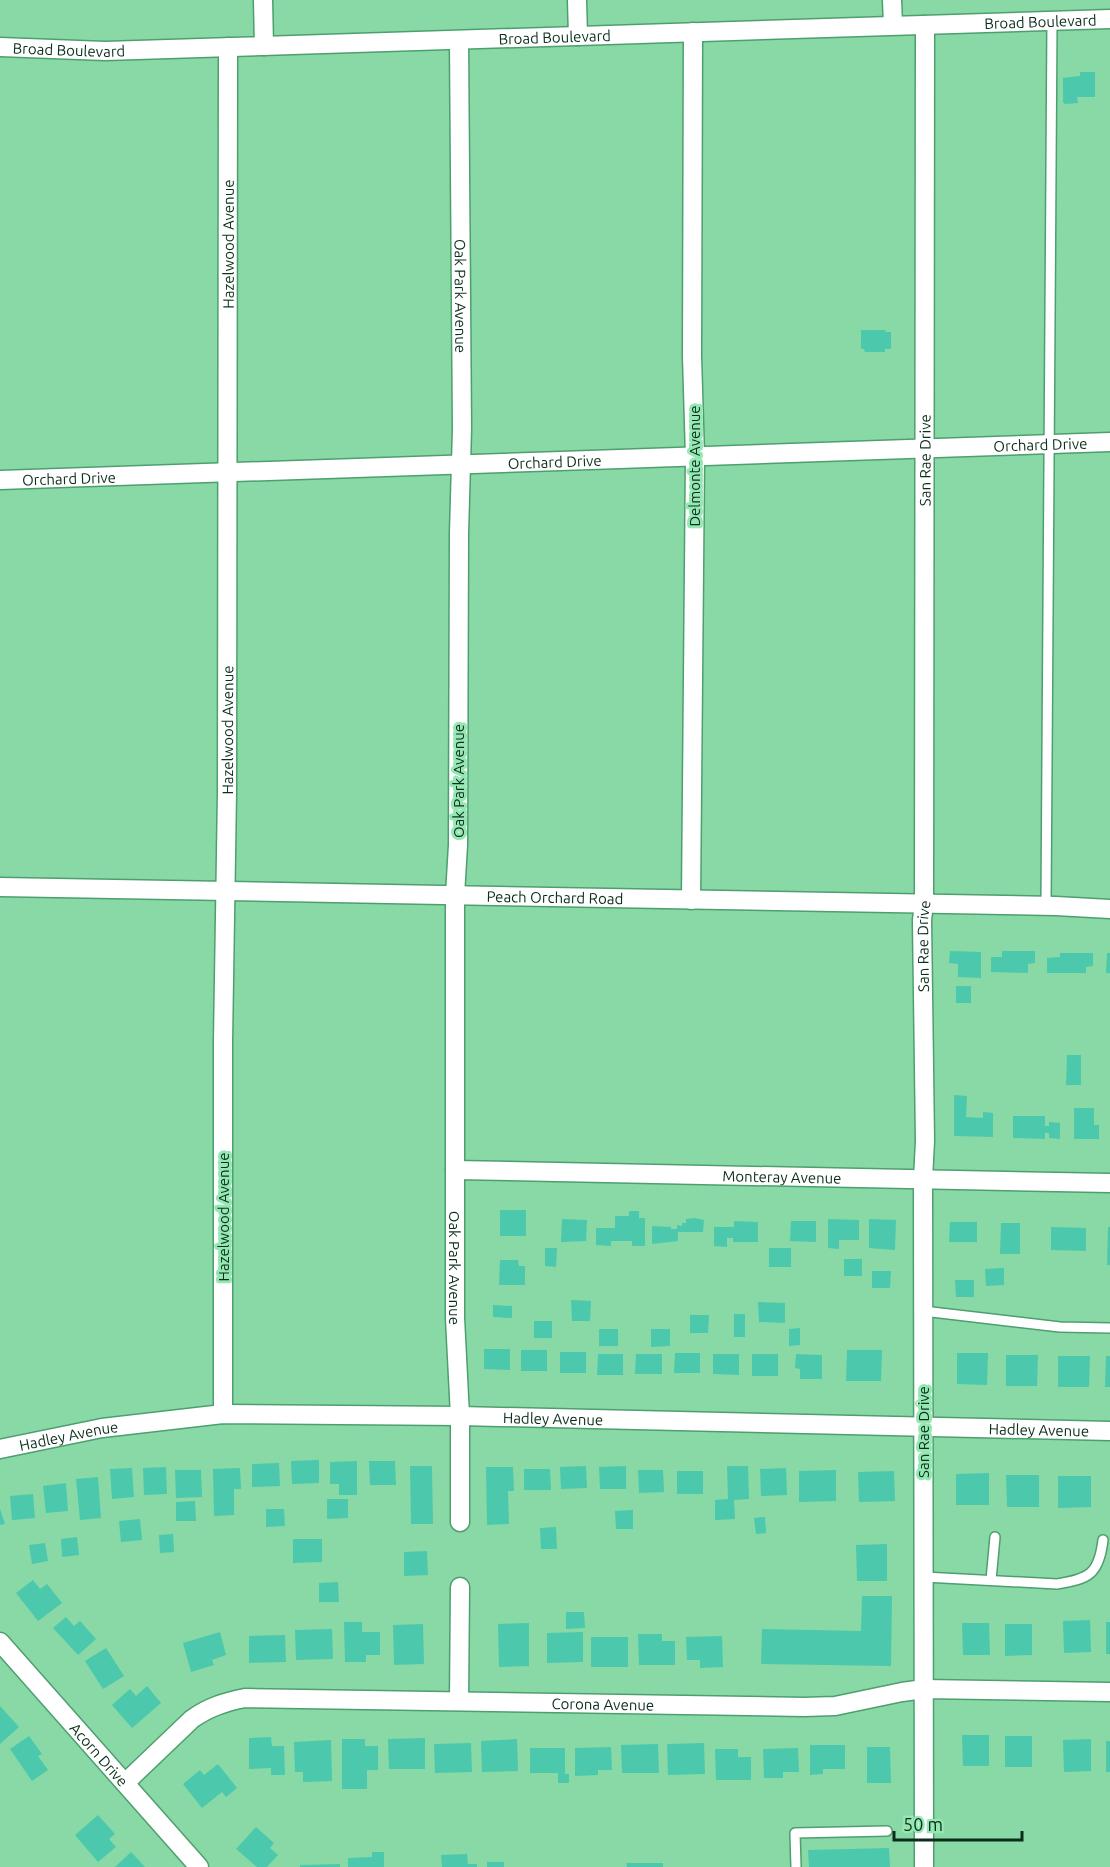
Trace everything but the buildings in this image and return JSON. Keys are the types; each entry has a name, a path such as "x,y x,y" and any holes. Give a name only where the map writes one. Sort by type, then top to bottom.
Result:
{"street":[{"path":"263,0 264,46"},
{"path":"577,0 578,36"},
{"path":"892,0 893,25"},
{"name":"Broad Boulevard","path":"0,47 105,51 1110,19"},
{"name":"San Rae Drive","path":"924,1867 923,1311 926,1141 922,920 924,904 925,25"},
{"name":"Delmonte Avenue","path":"691,900 695,457 693,32"},
{"name":"Oak Park Avenue","path":"459,40 461,463 458,845 455,895 455,1318 460,1416 460,1522"},
{"name":"Hazelwood Avenue","path":"223,1414 228,47"},
{"name":"Orchard Drive","path":"0,480 1110,442"},
{"name":"Peach Orchard Road","path":"0,887 1110,909"},
{"name":"Monteray Avenue","path":"455,1170 1110,1183"},
{"name":"Hadley Avenue","path":"0,1449 102,1428 223,1414 460,1416 1110,1431"},
{"path":"459,1701 460,1587"},
{"name":"Acorn Drive","path":"0,1642 199,1867"},
{"name":"Corona Avenue","path":"124,1783 192,1719 225,1702 245,1698 804,1707 835,1706 924,1689 1110,1692"}],"lane":[{"path":"1046,906 1052,21"},
{"path":"923,1311 1060,1327 1110,1328"},
{"path":"991,1580 995,1538"},
{"path":"924,1577 1058,1584 1078,1581 1091,1574 1096,1568 1101,1556 1103,1540"},
{"path":"796,1867 795,1833 887,1831"}]}
